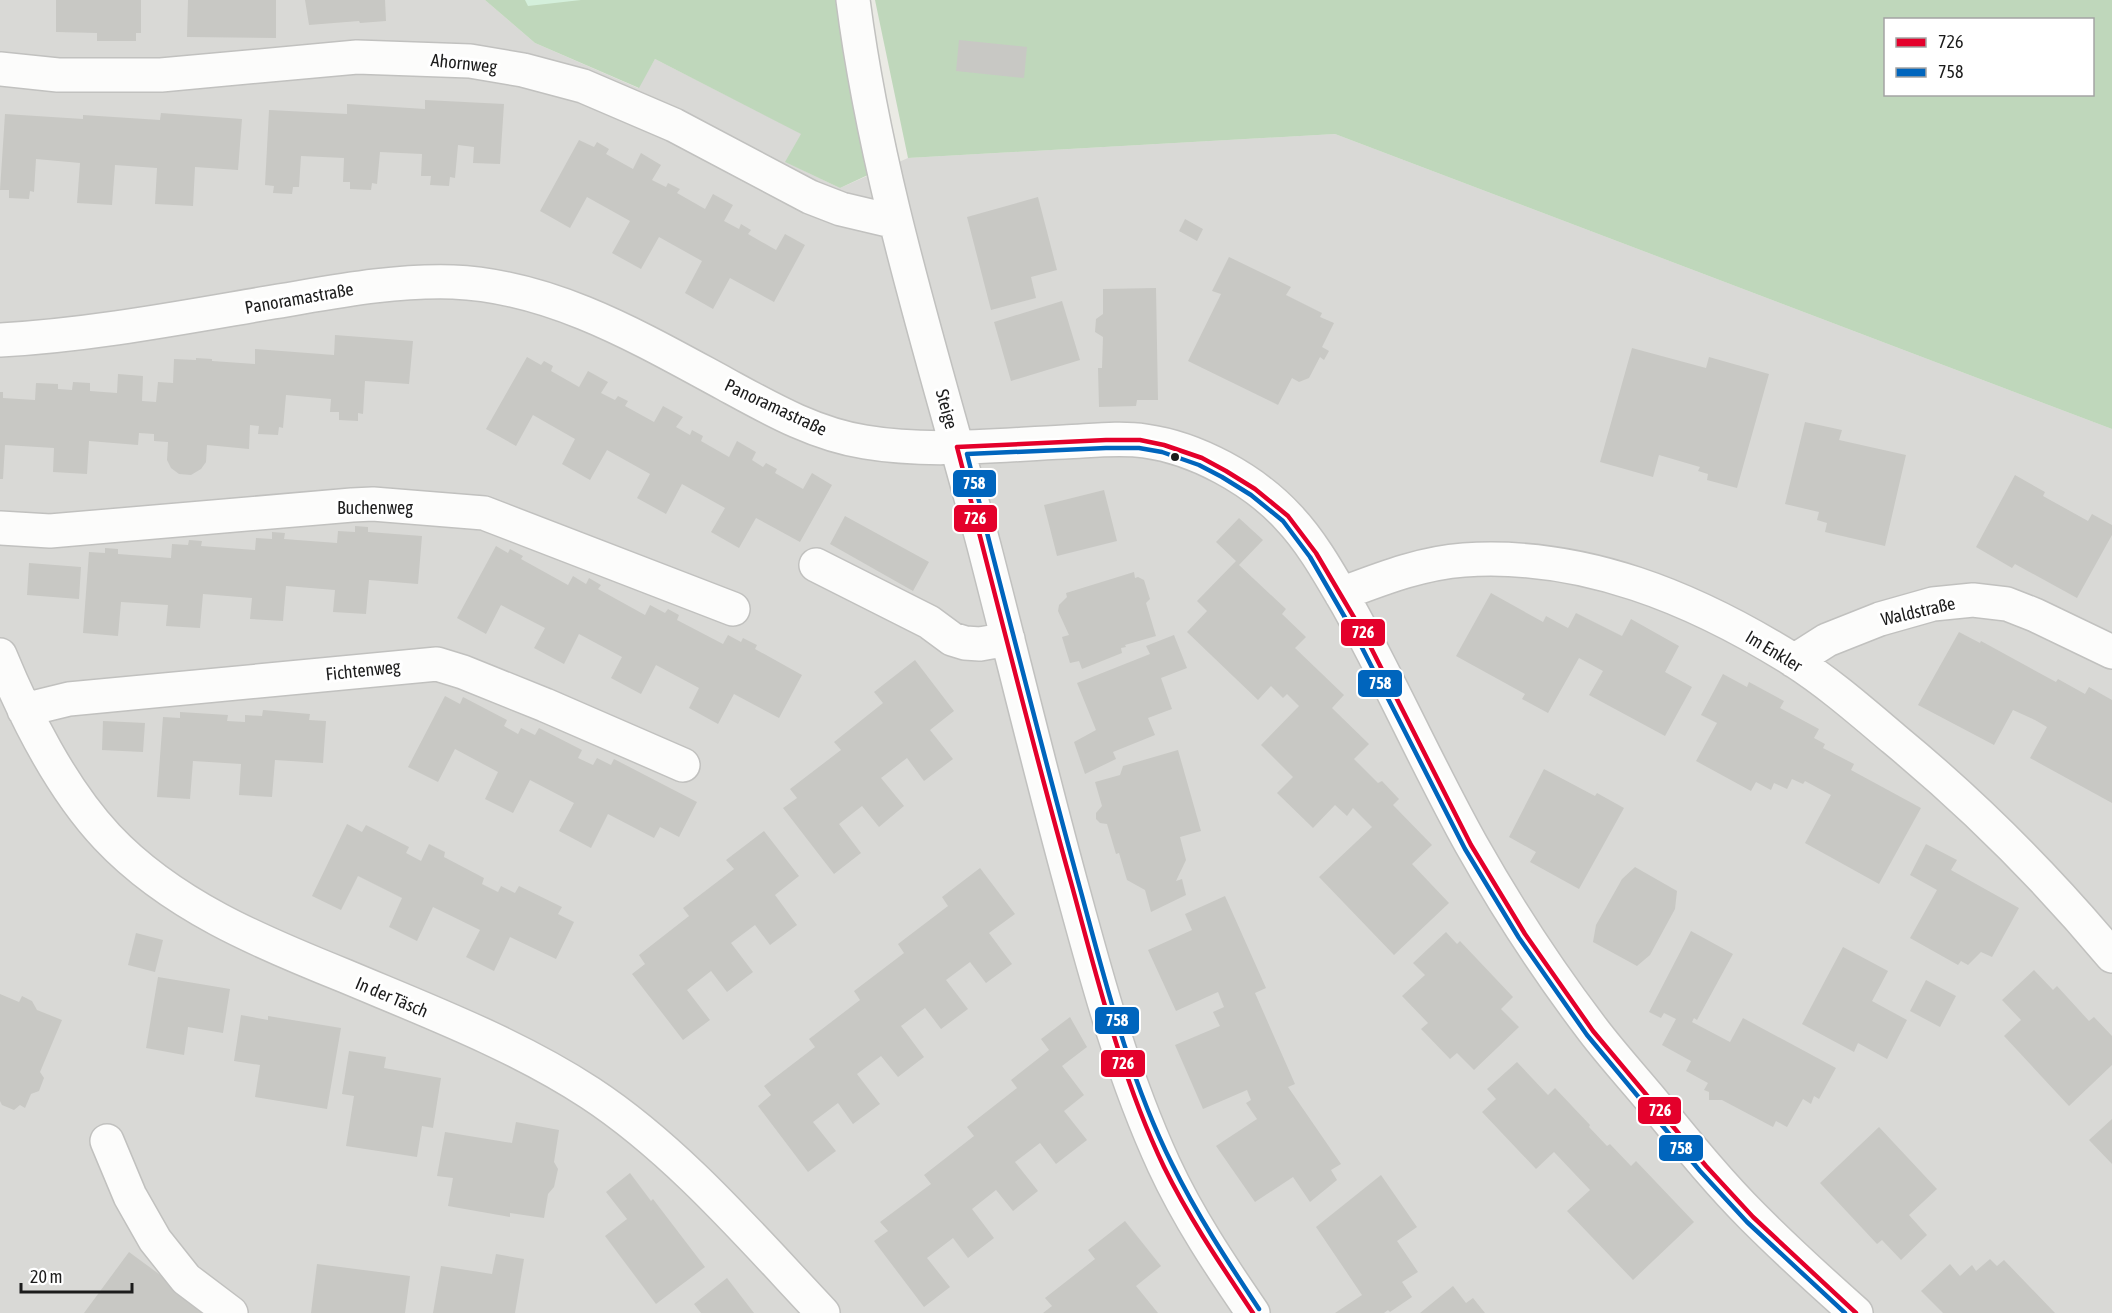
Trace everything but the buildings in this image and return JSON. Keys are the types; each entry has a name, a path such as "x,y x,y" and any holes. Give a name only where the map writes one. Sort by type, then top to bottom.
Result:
{"street":[{"name":"Steige","path":"853,0 871,109 896,222 1008,639 1047,797 1113,1036 1136,1100 1164,1166 1196,1227 1253,1313"},
{"name":"Ahornweg","path":"0,69 58,75 161,75 357,57 470,61 523,70 583,86 674,125 810,197 841,210 896,222"},
{"name":"Panoramastraße","path":"0,340 75,334 386,284 455,282 486,285 530,294 587,313 647,342 774,410 838,436 877,444 918,447 1128,440 1164,444 1226,471 1255,489 1288,516 1316,554 1365,636 1471,845 1525,934 1593,1031 1737,1200 1856,1313"},
{"name":"Buchenweg","path":"0,528 50,531 363,504 484,513 733,609"},
{"name":"Im Enkler","path":"1341,594 1414,568 1463,560 1509,559 1557,563 1600,572 1667,595 1731,624 1794,661 1947,783 2080,917 2112,956"},
{"path":"816,565 929,622 952,639 980,644 1008,639"},
{"name":"Waldstraße","path":"1794,661 1827,640 1880,619 1940,603 1973,600 2007,604 2112,652"},
{"name":"In der Täsch","path":"0,655 24,710 49,755 89,815 106,836 149,874 184,899 265,944 469,1030 531,1060 590,1093 648,1136 708,1194 823,1313"},
{"name":"Fichtenweg","path":"24,710 69,699 437,664 545,705 683,765"},
{"path":"106,1141 129,1196 155,1240 186,1279 231,1313"}],"shaded area":[{"path":"0,0 485,0 535,43 638,88 655,59 802,134 786,162 840,188 908,158 1335,134 2112,429 2112,1313 0,1313"}],"green space":[{"path":"485,0 836,0 870,174 840,188 785,162 801,134 655,59 639,88 535,43"},
{"path":"525,0 581,0 528,6"},
{"path":"875,0 2112,0 2112,429 1335,134 908,158"}],"transit line":[{"name":"726","path":"1253,1313 1184,1205 1164,1167 1123,1064 1101,993 1042,776 957,447 1106,440 1140,440 1164,445 1202,458 1226,471 1255,489 1288,516 1316,553 1365,636 1471,845 1525,934 1593,1031 1706,1166 1753,1217 1856,1313"},
{"name":"758","path":"1259,1309 1213,1238 1172,1164 1131,1064 1109,996 1066,837 967,454 1106,448 1139,448 1162,452 1199,465 1222,477 1251,495 1283,521 1310,557 1358,640 1465,849 1519,938 1587,1035 1700,1171 1747,1222 1845,1313"}]}
